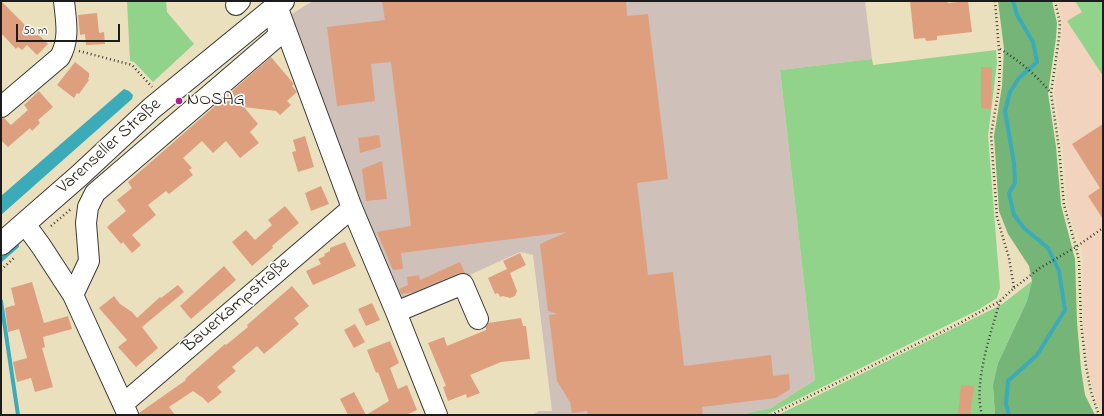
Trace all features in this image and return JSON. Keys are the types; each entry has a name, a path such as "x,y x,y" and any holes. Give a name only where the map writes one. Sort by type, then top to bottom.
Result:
{"main road":[{"name":"Varenseller Straße","path":"1,244 30,231 152,108 280,4"}],"street":[{"path":"1,107 60,57 65,48 67,38 64,1"},
{"path":"280,4 352,208 437,415"},
{"name":"Varenseller Straße","path":"73,295 89,261 86,223 88,207 95,193 278,36 280,4"},
{"name":"Bauerkampstraße","path":"30,231 73,295 125,410 352,208"},
{"path":"396,312 463,284 478,319"}],"path":[{"path":"994,1 1000,49 999,87 991,135 996,217 1009,258 1014,288"},
{"path":"1055,1 1060,30 1051,93 1059,148 1064,205 1079,261 1081,323 1086,366 1091,392 1099,415"},
{"path":"65,48 132,65 154,90"},
{"path":"1000,49 1019,60 1051,93"},
{"path":"30,231 95,193"},
{"path":"770,415 960,323 1000,301 1040,268 1076,247 1103,228"},
{"path":"982,415 980,407 981,379 1000,301"}],"shaded area":[{"path":"313,1 865,1 872,59 780,70 815,380 771,408 739,415 532,415 539,411 552,411 533,255 520,252 419,298 398,300 358,205 290,15"},
{"path":"1058,1 1103,1 1103,415 1092,387 1088,369 1083,321 1083,260 1081,246 1072,223 1067,204 1063,149 1054,93 1062,38 1062,22"}],"green space":[{"path":"127,1 166,1 167,12 194,44 153,82 134,62 130,61"},
{"path":"998,1 1052,1 1057,23 1048,93 1056,147 1061,205 1075,259 1077,322 1081,369 1085,395 1095,415 995,415 993,386 998,363 1027,301 1032,281 1029,266 1008,234 999,211 994,136 1002,86 1004,49"},
{"path":"1075,1 1103,1 1103,76 1067,21 1082,12"},
{"path":"996,50 997,63 988,136 1000,288 997,298 978,310 768,414 739,415 771,408 815,380 780,70 872,59 873,65"},
{"path":"1032,281 1027,301 998,363 993,391 995,415 778,415 1001,305"}],"water":[{"path":"124,89 133,95 132,99 1,215 1,196"}],"building":[{"path":"1,1 36,36 38,34 48,44 37,55 27,45 22,50 18,47 16,49 1,33"},
{"path":"382,1 626,1 627,16 648,14 668,179 637,183 648,275 673,272 684,366 771,355 773,376 789,374 790,389 776,398 702,407 703,415 588,415 587,411 572,413 570,402 557,381 549,315 558,314 548,311 540,244 567,232 401,253 403,269 393,270 377,232 411,226 391,62 371,64 375,101 337,106 327,27 385,20"},
{"path":"910,1 948,1 948,3 968,1 972,32 937,36 937,40 926,41 925,38 914,39"},
{"path":"97,13 99,33 104,32 105,44 86,45 85,34 80,35 78,15"},
{"path":"271,57 294,84 292,86 297,92 287,101 291,105 280,115 276,111 244,107 258,124 250,132 259,143 240,158 226,141 213,153 202,141 183,158 192,168 189,170 193,175 169,194 166,191 148,205 156,215 132,235 141,245 132,253 123,242 121,244 107,227 126,211 117,200 132,188 128,182"},
{"path":"75,62 89,73 89,80 79,94 77,93 74,98 57,85"},
{"path":"981,67 992,67 991,109 981,108"},
{"path":"39,91 53,107 38,120 40,123 32,131 30,128 8,147 1,140 1,118 4,118 11,125 28,110 24,105"},
{"path":"1103,124 1103,219 1088,196 1100,188 1072,144"},
{"path":"379,135 381,147 360,153 358,138"},
{"path":"305,136 314,167 298,172 292,152 296,151 293,140"},
{"path":"382,161 387,199 366,201 362,169"},
{"path":"321,186 329,204 311,211 305,193"},
{"path":"285,206 299,223 272,246 273,248 252,266 232,242 246,230 255,240 272,225 268,220"},
{"path":"345,242 356,266 313,285 306,271 321,264 318,259 325,256 324,254 330,251 330,248"},
{"path":"520,253 526,265 510,273 517,291 515,296 510,298 503,296 500,297 498,293 495,294 488,278 507,269 503,261"},
{"path":"460,262 465,273 459,273 414,292 401,294 399,289 408,285 407,277 419,275 420,280"},
{"path":"224,266 236,280 191,319 180,306"},
{"path":"32,282 44,323 68,316 72,329 43,337 45,347 42,348 53,387 35,392 31,378 17,382 13,362 27,358 19,329 8,332 5,308 15,305 11,288"},
{"path":"178,285 184,292 142,327 158,348 136,367 118,347 127,340 99,308 114,296 120,304 132,312 137,318 160,297 161,298"},
{"path":"292,286 309,306 294,318 299,324 264,354 257,346 232,367 236,371 217,387 222,392 215,398 208,403 193,391 169,407 175,415 139,415 139,413 186,380 185,379 225,344 226,345 248,327 247,325"},
{"path":"372,303 380,320 366,326 358,309"},
{"path":"521,318 523,326 526,326 530,359 501,362 470,375 480,393 467,398 466,394 448,401 443,387 446,386 428,343 444,337 447,346 486,330 488,323"},
{"path":"355,324 365,342 354,348 344,330"},
{"path":"390,341 399,363 390,368 398,389 407,385 417,410 406,415 366,415 389,401 378,372 376,373 367,350"},
{"path":"961,385 974,386 970,415 958,415"},
{"path":"354,392 366,415 348,415 340,399"}],"waterway":[{"path":"1009,415 1006,404 1008,381 1037,355 1065,310 1059,271 1048,248 1024,228 1014,215 1009,193 1015,183 1014,163 1005,111 1010,92 1019,78 1037,62 1033,42 1017,15 1013,1"},
{"path":"1,260 17,246"},
{"path":"1,301 18,415"}],"place":[{"name":"NOSAG","path":"179,101"}]}
